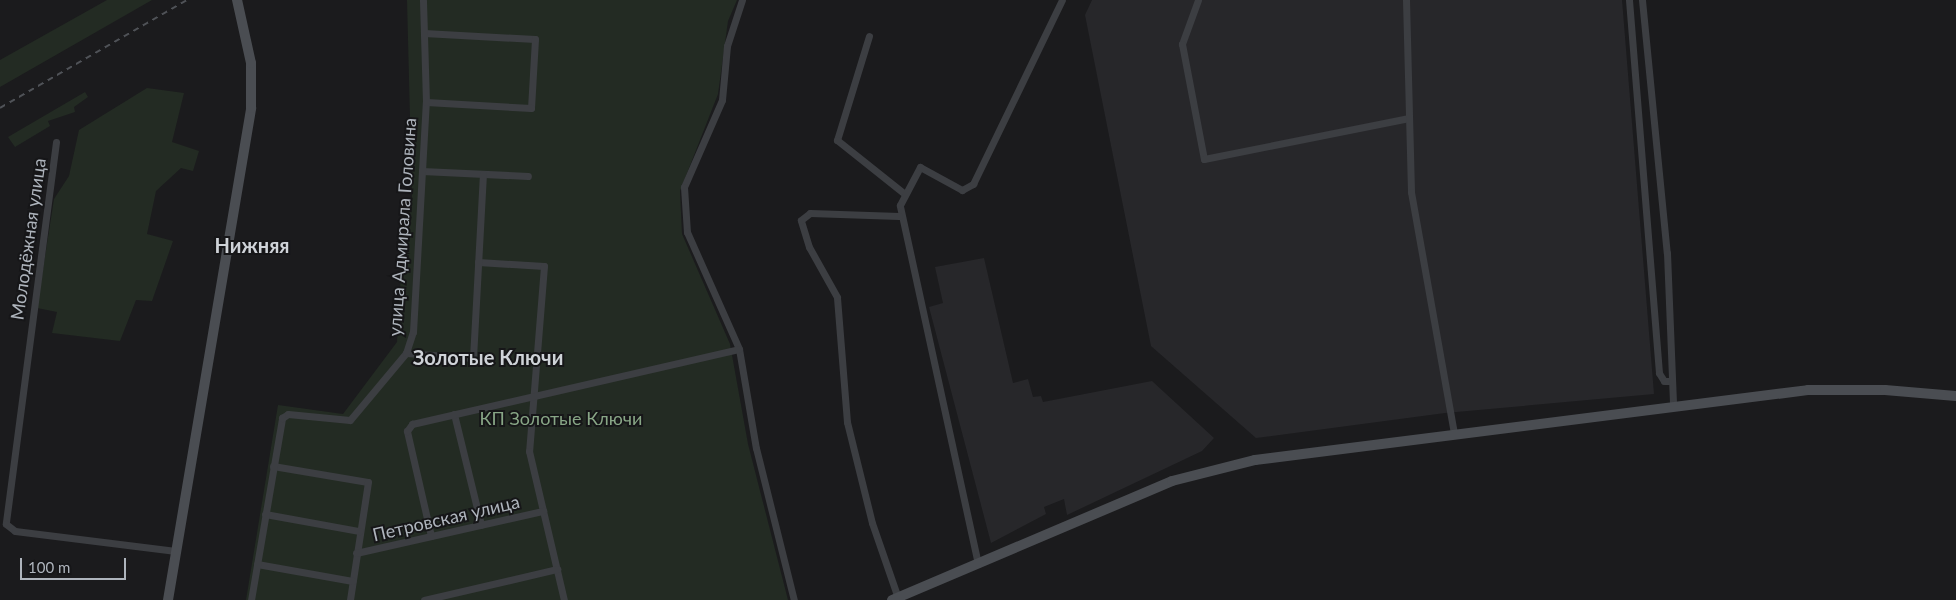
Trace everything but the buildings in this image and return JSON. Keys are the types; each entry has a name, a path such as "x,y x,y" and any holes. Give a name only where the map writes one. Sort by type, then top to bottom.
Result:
{"street":[{"path":"168,600 251,108 251,63 237,0"},
{"name":"улица Адмирала Головина","path":"251,600 282,418 288,414 350,420 406,353 413,332 426,102 423,0"},
{"path":"742,0 727,46 722,100 684,187 687,232 739,349 756,448 794,600"},
{"path":"978,564 899,216 905,194 920,167 962,190 973,184 1062,0"},
{"path":"1198,0 1182,44 1204,159 1409,118"},
{"path":"1406,0 1411,192 1454,433"},
{"path":"1629,0 1659,373 1664,381 1672,381"},
{"path":"1642,0 1667,253 1673,405"},
{"path":"424,33 535,39 531,108 426,102"},
{"path":"869,36 837,140 905,194"},
{"name":"Молодёжная улица","path":"56,142 6,524 15,531 176,551"},
{"path":"422,171 528,176"},
{"path":"406,353 473,358 482,174"},
{"path":"899,216 810,213 801,220 809,247 837,297 847,422 872,523 895,599 1172,480 1211,469 1454,433 1808,390 1884,390 1956,396"},
{"path":"478,262 544,266 529,451 564,600"},
{"path":"431,536 406,431 412,424 739,349"},
{"path":"454,414 481,525"},
{"path":"273,466 368,482 359,530 350,600"},
{"name":"Петровская улица","path":"356,553 543,511"},
{"path":"265,514 359,530"},
{"path":"257,564 352,581"},
{"path":"424,600 557,569"}],"shaded area":[{"path":"1092,0 1622,0 1654,394 1445,413 1256,438 1151,346 1085,15"},
{"path":"984,258 1013,383 1028,379 1033,397 1041,396 1043,402 1152,381 1214,438 1202,451 1067,515 1064,499 1044,507 1046,514 991,543 929,307 943,303 935,267"}],"green space":[{"path":"107,0 152,0 0,87 0,60"},
{"name":"КП Золотые Ключи","path":"407,0 737,0 728,21 718,94 680,191 682,234 730,344 748,444 788,600 246,600 278,405 343,414 397,342 402,255 412,196"},
{"path":"147,88 184,93 172,142 199,151 193,171 181,168 156,191 147,234 173,241 152,301 136,300 120,341 52,333 57,312 37,308 54,199 69,176 79,130"},
{"path":"85,92 88,97 74,107 75,112 48,121 50,126 15,147 8,137"}],"railway":[{"path":"0,108 187,0"}],"district":[{"name":"Нижняя","path":"252,245"},
{"name":"Золотые Ключи","path":"488,357"}]}
